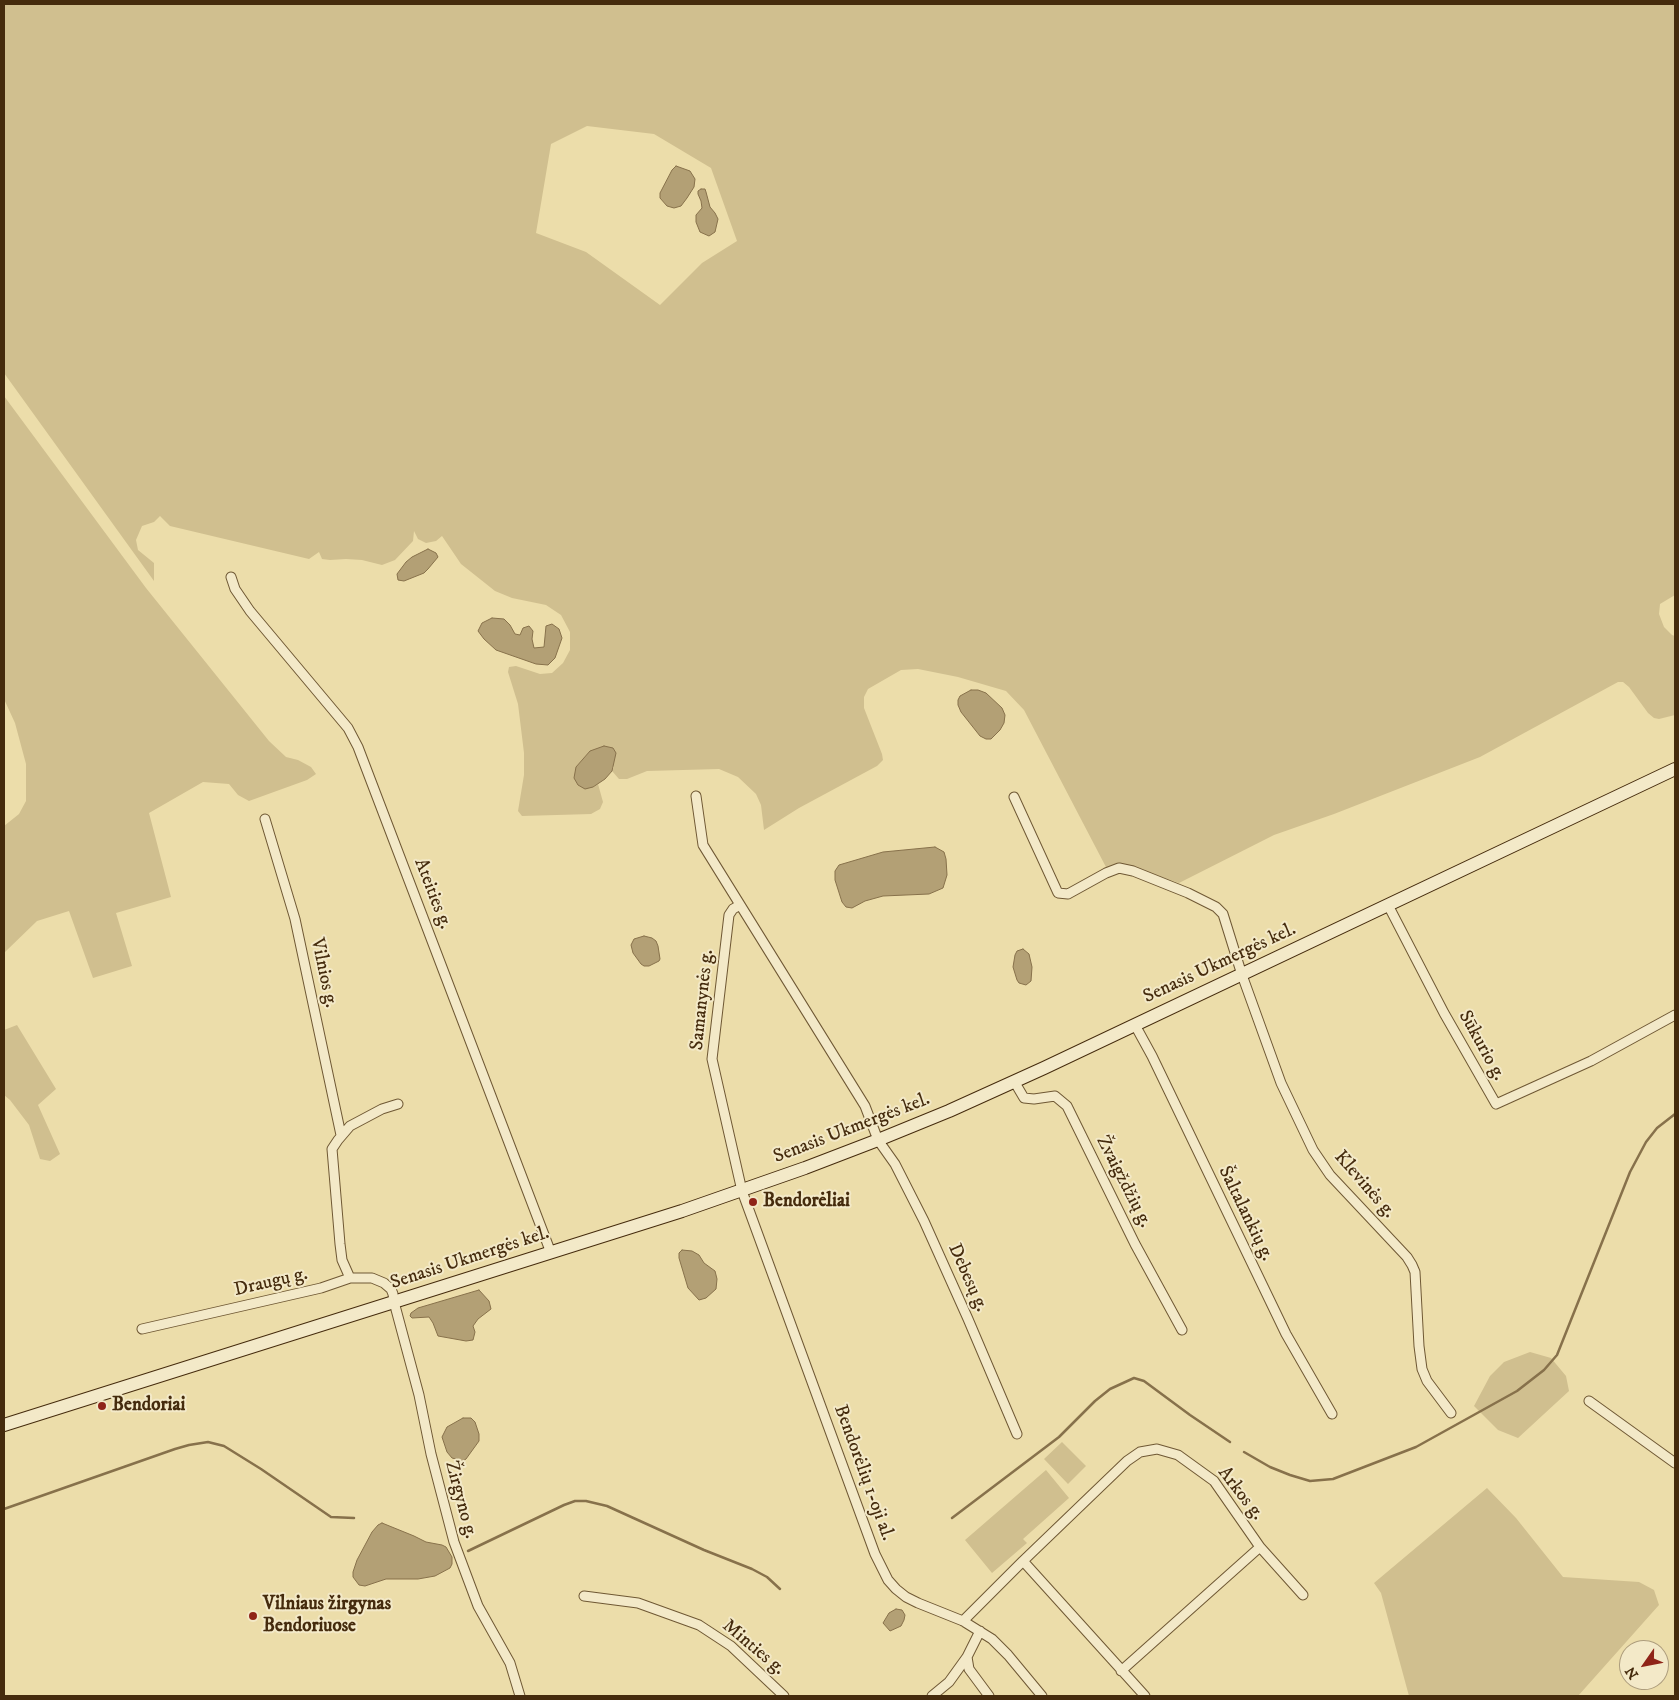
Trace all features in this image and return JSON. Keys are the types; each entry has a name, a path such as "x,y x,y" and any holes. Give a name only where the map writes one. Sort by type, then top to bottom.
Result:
{"main road":[{"name":"Senasis Ukmergės kel.","path":"4,1425 742,1191 878,1140 1014,1081 1135,1025 1675,769"}],"street":[{"name":"Ateities g.","path":"231,577 235,588 250,611 348,728 358,747 551,1253"},
{"path":"696,796 703,845 865,1106 878,1140"},
{"name":"Klevinės g.","path":"1014,797 1058,893 1068,894 1119,868 1133,871 1188,893 1216,907 1223,914 1242,975 1281,1084 1313,1150 1330,1175 1407,1257 1412,1265 1415,1272 1422,1369 1427,1381 1451,1413"},
{"name":"Vilnios g.","path":"265,819 295,919 341,1136"},
{"name":"Samanynės g.","path":"740,905 729,915 712,1059 742,1191"},
{"name":"Sūkurio g.","path":"1388,905 1436,998 1496,1104 1591,1062 1675,1015"},
{"name":"Šaltalankių g.","path":"1135,1025 1152,1056 1286,1334 1332,1414"},
{"name":"Žvaigždžių g.","path":"1014,1081 1024,1098 1034,1099 1055,1096 1066,1106 1135,1244 1182,1330"},
{"path":"350,1278 342,1260 332,1149 350,1126 382,1109 398,1104"},
{"name":"Debesų g.","path":"878,1140 895,1164 924,1221 1017,1434"},
{"name":"Bendorėlių 1-oji al.","path":"742,1191 881,1568 888,1580 906,1597 941,1614 963,1621 992,1639 1042,1696"},
{"name":"Draugų g.","path":"142,1329 321,1288 350,1278 372,1278 384,1283 393,1294 394,1302"},
{"name":"Žirgyno g.","path":"394,1302 419,1395 431,1454 454,1542 478,1606 510,1663 520,1696"},
{"path":"1589,1401 1675,1463"},
{"name":"Arkos g.","path":"963,1621 1127,1461 1140,1452 1157,1449 1178,1455 1214,1481 1260,1547 1121,1671"},
{"path":"1260,1547 1303,1595"},
{"path":"1023,1562 1144,1696"},
{"name":"Minties g.","path":"584,1596 638,1603 699,1626 731,1646 784,1696"},
{"path":"932,1696 949,1682 967,1657 980,1631"},
{"path":"967,1657 969,1669 989,1696"}],"shaded area":[{"path":"4,4 1675,4 1675,595 1660,604 1659,614 1664,627 1675,636 1675,715 1659,719 1654,718 1648,713 1629,687 1623,682 1618,682 1480,757 1334,814 1274,835 1179,883 1139,869 1107,869 1024,710 1006,691 958,677 918,669 901,670 868,689 864,697 864,708 883,760 877,766 799,808 764,830 761,805 756,794 738,777 719,769 647,771 627,779 619,779 612,771 614,767 590,751 576,767 593,787 598,784 603,802 600,809 591,814 522,816 518,811 524,775 524,753 518,704 508,672 509,667 516,666 540,674 552,673 563,663 570,650 570,632 561,615 546,605 512,598 495,591 461,564 442,536 436,541 426,543 418,539 414,531 413,541 395,560 382,565 362,560 322,559 319,552 309,559 170,526 160,516 154,522 142,526 136,540 138,550 154,563 154,581 4,373","holes":["587,126 654,134 711,168 737,241 702,263 660,305 586,252 536,233 551,144"]},
{"path":"676,166 690,171 695,179 694,187 687,198 681,206 674,208 667,206 660,198 660,193"},
{"path":"705,189 710,207 718,219 715,232 709,236 700,232 696,222 696,215 702,208 698,194 698,191"},
{"path":"4,396 146,588 269,741 286,757 298,760 311,767 316,774 307,780 249,801 238,795 229,784 203,782 149,813 171,897 116,913 132,966 93,978 69,911 37,921 4,953 4,826 19,814 26,801 26,764 15,723 4,699"},
{"path":"428,549 436,553 438,557 428,569 424,573 404,581 398,580 397,574 406,562"},
{"path":"492,618 504,619 515,634 520,635 523,628 529,626 533,631 534,648 544,647 546,626 552,624 559,629 562,638 555,658 548,665 536,664 496,650 478,631 482,623"},
{"path":"971,690 986,693 1002,708 1005,715 1004,723 1000,730 991,739 980,736 961,712 958,705 960,696"},
{"path":"604,746 613,748 616,753 612,771 605,779 593,787 585,789 578,785 574,778 576,767 590,751"},
{"path":"935,847 944,852 946,859 947,875 943,888 929,894 883,896 865,901 852,908 846,907 842,902 835,880 835,871 839,865 883,852"},
{"path":"644,936 652,938 658,946 660,959 649,966 641,964 633,953 631,945 634,939"},
{"path":"1023,949 1029,954 1032,967 1031,981 1026,985 1019,983 1013,967 1017,951"},
{"path":"17,1025 56,1089 38,1105 60,1154 50,1161 40,1159 29,1125 4,1095 4,1030"},
{"path":"682,1250 692,1251 699,1255 704,1263 715,1271 717,1279 716,1289 706,1298 699,1300 688,1288 679,1258 679,1253"},
{"path":"479,1290 489,1301 491,1309 478,1319 473,1326 475,1332 473,1340 466,1341 438,1336 429,1317 412,1318 410,1316 418,1308"},
{"path":"1530,1352 1551,1358 1566,1376 1569,1391 1518,1438 1498,1430 1474,1406 1490,1376 1504,1362"},
{"path":"463,1418 471,1418 475,1422 479,1441 463,1461 452,1458 447,1452 442,1437 447,1427"},
{"path":"1062,1442 1086,1466 1068,1484 1044,1459"},
{"path":"1046,1470 1069,1498 1023,1539 1027,1543 992,1573 965,1540"},
{"path":"1487,1488 1516,1518 1563,1577 1639,1582 1654,1590 1659,1605 1628,1640 1619,1640 1619,1650 1578,1696 1409,1696 1381,1593 1374,1583"},
{"path":"382,1523 426,1542 446,1547 452,1557 450,1568 435,1576 418,1579 386,1579 365,1586 359,1585 353,1577 357,1560 372,1532"},
{"path":"896,1609 902,1610 905,1615 904,1620 901,1626 890,1631 883,1623 889,1613"}],"waterway":[{"path":"1244,1452 1270,1467 1290,1475 1310,1481 1333,1479 1416,1447 1517,1391 1544,1370 1557,1355 1630,1172 1646,1142 1657,1128 1675,1114"},
{"path":"952,1518 1059,1437 1095,1401 1110,1389 1134,1378 1144,1381 1230,1442"},
{"path":"4,1509 175,1449 208,1442 224,1446 331,1517 354,1518"},
{"path":"468,1551 564,1505 575,1501 586,1501 607,1506 704,1550 752,1569 767,1577 780,1589"}],"place":[{"name":"Bendorėliai","path":"753,1202"},
{"name":"Bendoriai","path":"102,1406"},
{"name":"Vilniaus žirgynas Bendoriuose","path":"253,1616"}]}
